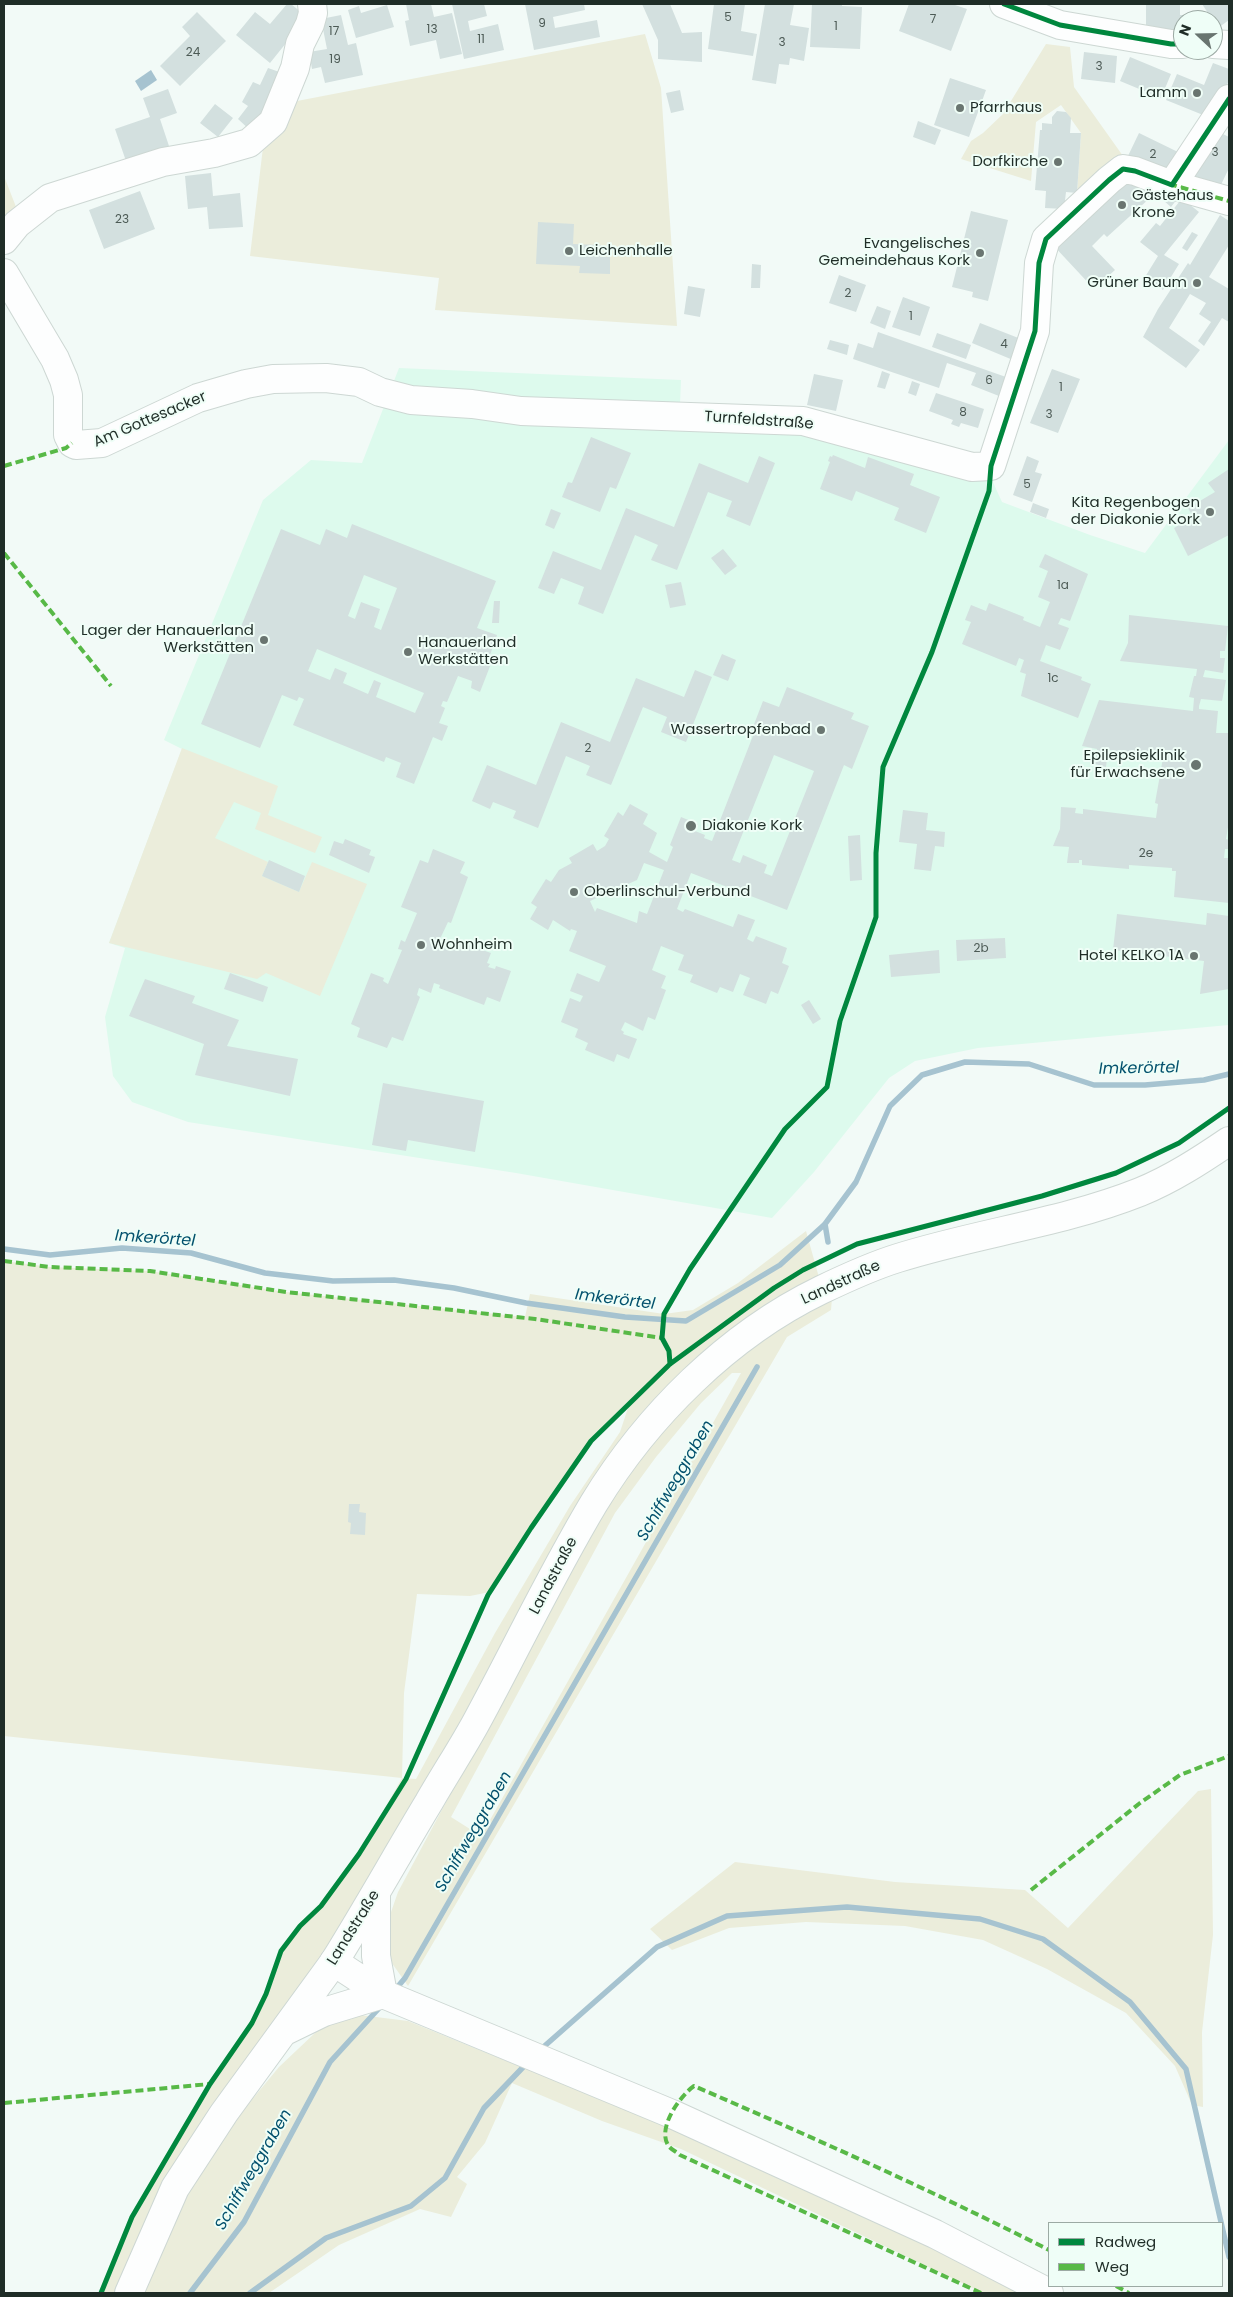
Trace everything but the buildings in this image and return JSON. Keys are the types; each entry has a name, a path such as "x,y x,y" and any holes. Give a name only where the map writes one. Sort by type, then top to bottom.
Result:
{"main road":[{"path":"4,240 17,224 50,198 163,162 214,153 249,143 273,122 295,68 300,44 310,24 313,13 312,4"},
{"path":"1004,4 1060,25 1173,44"},
{"path":"1229,100 1172,185 1229,201"},
{"name":"Turnfeldstraße","path":"410,400 472,404 521,411 803,421 972,467 991,466 1035,331 1039,264 1046,239 1123,169 1172,185"},
{"name":"Am Gottesacker","path":"4,273 55,359 64,380 68,395 68,435 76,446 102,443 198,398 273,379 326,378 359,382 380,392 410,400"},
{"name":"Landstraße","path":"129,2293 138,2267 175,2188 224,2112 334,1962 376,1895 476,1723 594,1503 626,1456 653,1424 722,1355 780,1312 819,1291 861,1272 899,1258 1074,1212 1137,1193 1161,1183 1229,1141"},
{"path":"376,1895 376,1956 382,1994"},
{"path":"334,1962 382,1994 672,2114 935,2234 1049,2293"},
{"path":"283,2032 324,2012 382,1994"}],"shaded area":[{"path":"645,34 661,88 677,326 435,310 439,278 250,256 264,139 297,101"},
{"path":"1046,44 1070,47 1074,87 1123,156 1077,193 1081,133 1061,105 1036,122 1031,181 961,159 971,141 983,133 1003,114"},
{"path":"4,176 18,212 4,229"},
{"name":"Diakonie Kork","path":"399,368 681,380 680,404 981,456 1002,502 1090,535 1145,553 1229,440 1229,1025 978,1048 915,1061 889,1078 814,1172 772,1218 516,1173 188,1122 132,1102 113,1076 105,1017 125,948 109,943 182,749 164,740 263,500 311,460 362,463"},
{"path":"182,748 278,786 268,815 322,837 315,853 255,829 261,813 234,802 215,838 268,862 262,876 299,892 312,862 367,884 320,996 266,973 257,979 109,943"},
{"path":"806,1231 820,1281 716,1348 518,1621 359,1900 226,2093 120,2293 101,2293 132,2217 210,2084 252,2023 266,1994 281,1951 300,1926 321,1906 359,1854 402,1778 4,1736 4,1261 50,1267 150,1271 286,1292 525,1317 530,1294 664,1314 693,1310 738,1283","holes":["629,1405 620,1432 570,1506 495,1633 416,1779 402,1778 404,1693 417,1594 470,1596 490,1592 591,1441"]},
{"path":"832,1298 831,1310 787,1337 408,1986 389,1959 390,1915 398,1892 603,1508 684,1403 756,1343","holes":["732,1373 741,1373 481,1836 451,1817 615,1513 656,1457 701,1403"]},
{"path":"1211,1789 1213,1935 1202,2032 1203,2107 1192,2105 1175,2066 1126,2013 1047,1969 983,1940 905,1926 806,1922 729,1928 672,1950 650,1929 735,1862 895,1882 1025,1890 1068,1928 1198,1791"},
{"path":"360,2015 408,2021 785,2174 1027,2293 983,2293 681,2149 602,2121 512,2083 485,2143 457,2177 467,2184 451,2217 420,2209 339,2245 269,2293 143,2293 188,2192 245,2108 279,2067 316,2032 328,2024"}],"water":[{"path":"151,70 157,80 141,91 135,81"}],"waterway":[{"name":"Imkerörtel","path":"4,1249 50,1255 122,1248 191,1253 265,1273 333,1281 394,1280 454,1288 526,1303 625,1317 686,1321 780,1265 825,1224 856,1182 890,1106 922,1075 965,1062 1029,1064 1094,1085 1145,1085 1204,1080 1229,1074"},
{"path":"825,1224 828,1242"},
{"name":"Schiffweggraben","path":"395,1990 405,1978 757,1367"},
{"path":"540,2050 657,1947 727,1916 847,1907 980,1919 1043,1939 1130,2002 1186,2069 1221,2222"},
{"name":"Schiffweggraben","path":"190,2293 244,2222 330,2062 381,2006"},
{"path":"250,2293 326,2238 411,2206 445,2178 484,2108 528,2062"},
{"path":"1223,2231 1229,2257"}],"marked path":[{"path":"1169,184 1229,201"},
{"path":"4,466 66,448 72,443"},
{"path":"4,553 111,686"},
{"path":"4,1261 50,1267 150,1271 286,1292 535,1319 662,1338"},
{"path":"1031,1890 1140,1803 1180,1775 1229,1756"},
{"path":"4,2103 210,2084"},
{"path":"981,2293 680,2155 669,2146 665,2138 668,2121 672,2112 683,2096 694,2086 873,2165 1048,2250"},
{"path":"1118,2287 1129,2293"}],"cycle path":[{"path":"1004,4 1060,25 1173,44"},
{"path":"670,1364 669,1351 662,1338 664,1314 690,1269 785,1129 827,1087 840,1021 876,917 876,853 883,767 932,652 989,491 991,466 1035,331 1039,263 1046,239 1123,169 1135,171 1172,185 1229,99"},
{"path":"101,2293 132,2217 210,2084 252,2023 266,1994 281,1951 300,1926 321,1906 359,1854 406,1779 488,1595 531,1528 591,1441 670,1364 774,1288 803,1270 857,1244 1042,1196 1116,1173 1179,1143 1229,1108"}],"place":[{"name":"Lamm","path":"1197,93"},
{"name":"Pfarrhaus","path":"960,108"},
{"name":"Dorfkirche","path":"1058,162"},
{"name":"Gästehaus Krone","path":"1122,205"},
{"name":"Leichenhalle","path":"569,251"},
{"name":"Evangelisches Gemeindehaus Kork","path":"980,253"},
{"name":"Grüner Baum","path":"1197,283"},
{"name":"Kita Regenbogen der Diakonie Kork","path":"1210,512"},
{"name":"Lager der Hanauerland Werkstätten","path":"264,640"},
{"name":"Hanauerland Werkstätten","path":"408,652"},
{"name":"Wassertropfenbad","path":"821,730"},
{"name":"Epilepsieklinik für Erwachsene","path":"1196,765"},
{"name":"Diakonie Kork","path":"691,826"},
{"name":"Oberlinschul-Verbund","path":"574,892"},
{"name":"Wohnheim","path":"421,945"},
{"name":"Hotel KELKO 1A","path":"1194,956"}]}
